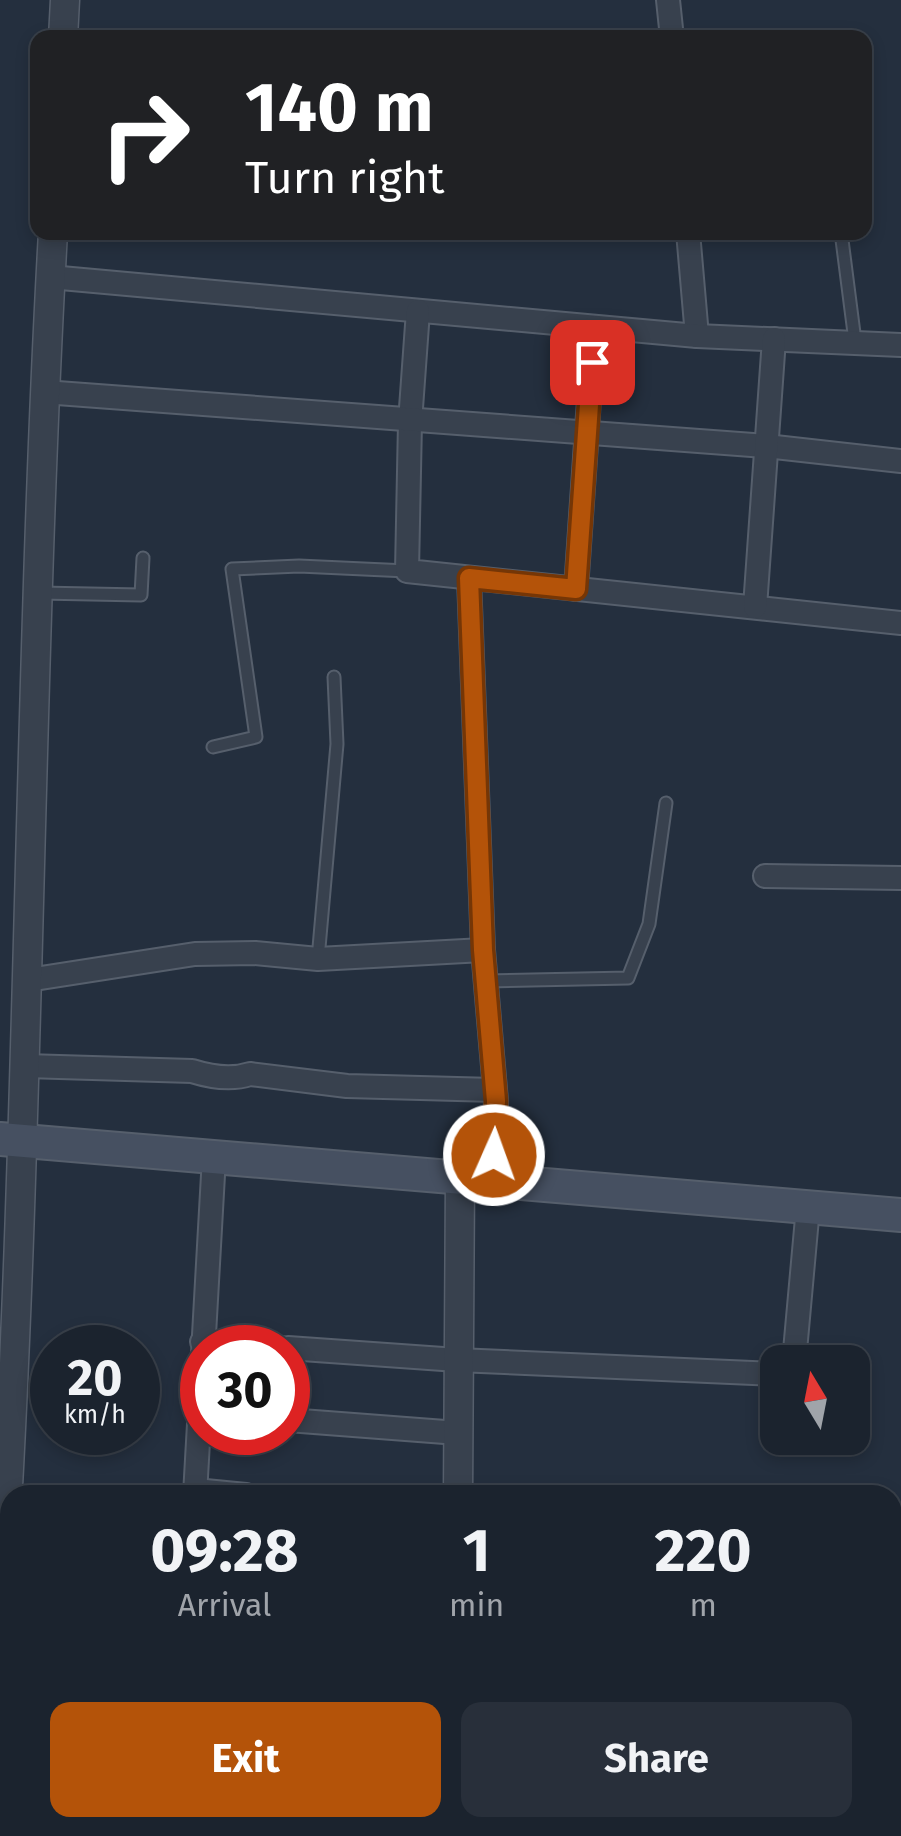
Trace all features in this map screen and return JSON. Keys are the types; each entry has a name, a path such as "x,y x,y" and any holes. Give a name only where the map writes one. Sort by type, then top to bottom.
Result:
{"main road":[{"path":"12,1140 901,1214"}],"street":[{"path":"63,30 65,0"},
{"path":"668,0 671,30"},
{"path":"4,1485 12,1140 26,1066 36,593 52,240"},
{"path":"689,240 697,336"},
{"path":"50,278 697,336 901,345"},
{"path":"418,311 406,571 901,623"},
{"path":"576,589 594,327"},
{"path":"754,608 774,339"},
{"path":"44,392 766,446 901,460"},
{"path":"458,1485 457,1360 476,1180 496,1101 483,950 469,578"},
{"path":"766,876 901,878"},
{"path":"28,980 195,954 255,953 318,959 483,950"},
{"path":"26,1066 192,1071 240,1078 250,1074 347,1086 494,1090"},
{"path":"203,1325 214,1157"},
{"path":"796,1345 808,1207"},
{"path":"310,1350 760,1373"},
{"path":"310,1422 458,1432"},
{"path":"196,1485 198,1455"}],"lane":[{"path":"841,240 855,341"},
{"path":"36,593 142,596 143,558"},
{"path":"213,747 256,737 232,569 299,566 406,571"},
{"path":"318,959 337,744 334,677"},
{"path":"487,980 628,978 649,924 666,803"}],"route":[{"path":"494,1155 496,1101 483,950 469,578 576,589 592,362"}]}
